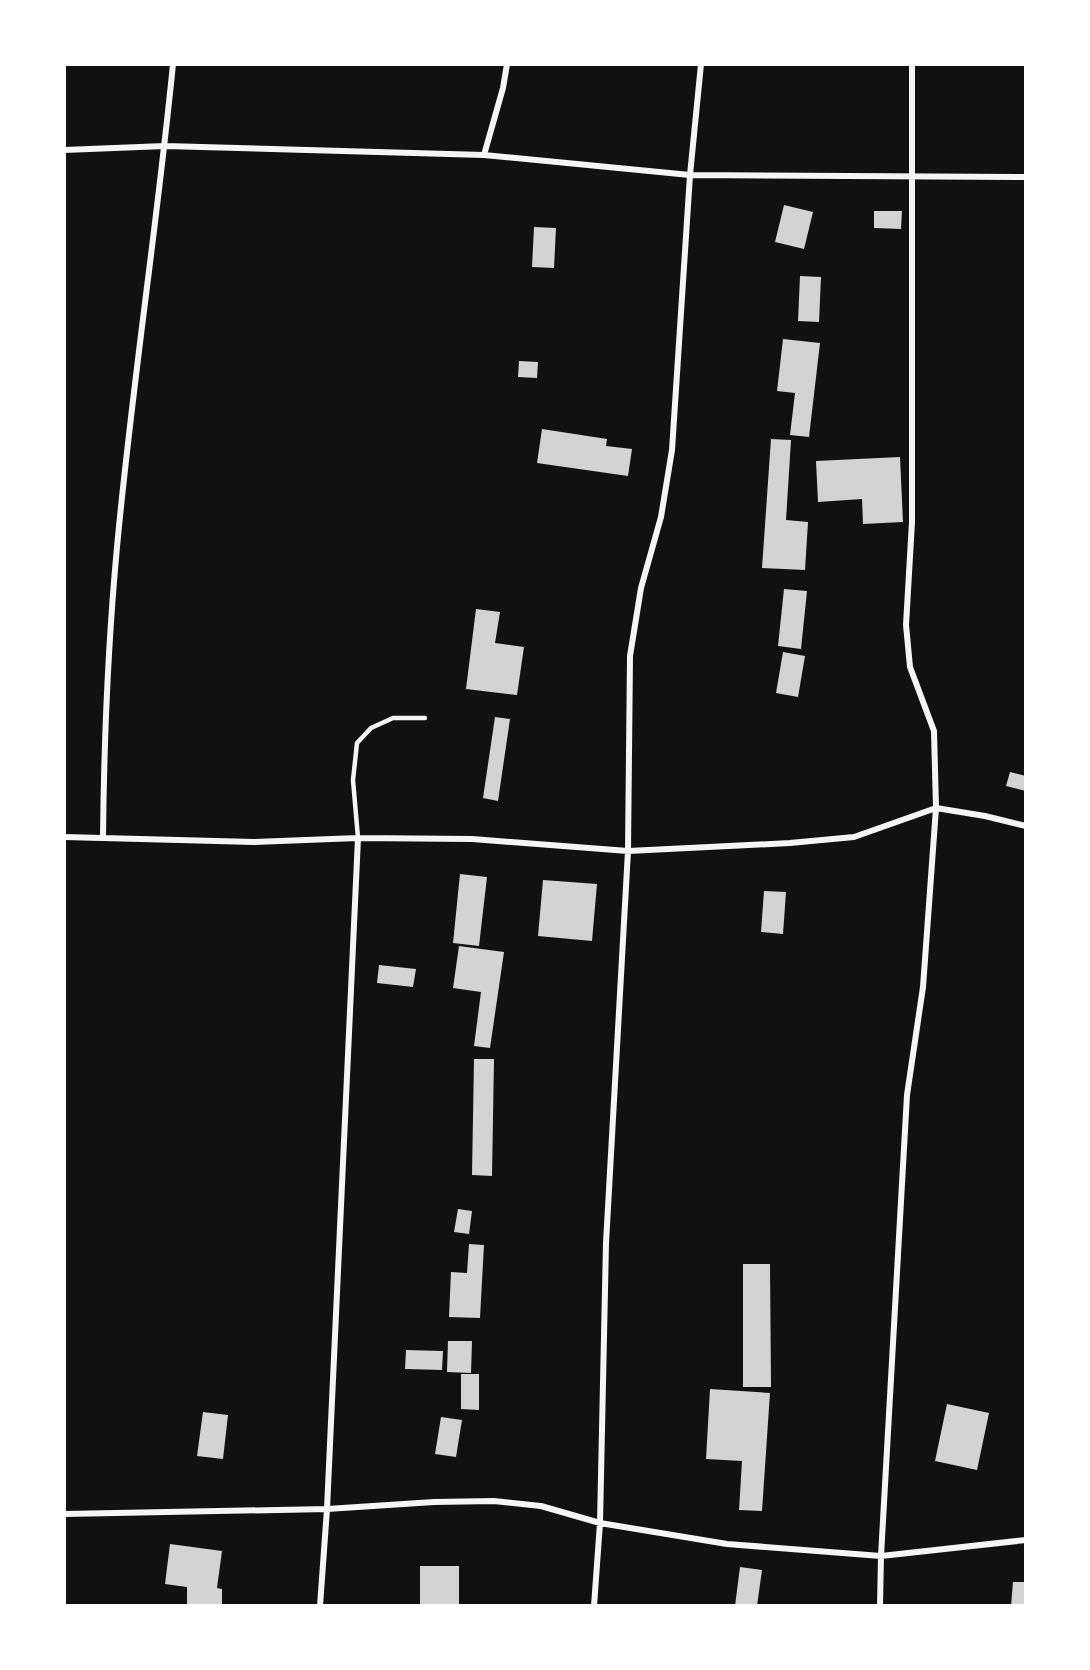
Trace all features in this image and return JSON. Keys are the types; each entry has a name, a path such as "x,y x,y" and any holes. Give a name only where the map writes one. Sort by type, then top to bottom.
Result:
{"street":[{"path":"103,837 106,700 117,546 173,64"},
{"path":"484,155 503,88 507,64"},
{"path":"594,1605 600,1523 606,1243 628,851 630,656 641,588 661,517 672,450 690,175 701,64"},
{"path":"880,1605 907,1095 923,987 936,808 934,731 910,667 906,626 912,522 912,64"},
{"path":"64,150 165,147 484,155 690,175 1026,177"},
{"path":"64,837 254,842 358,838 472,839 628,851 790,843 854,837 936,808 1026,826"},
{"path":"320,1605 327,1509 358,838"},
{"path":"64,1514 327,1509 434,1502 494,1501 541,1506 600,1523 727,1544 881,1556 1026,1540"}],"lane":[{"path":"358,838 353,780 357,743 371,728 393,718 425,718"}],"building":[{"path":"784,205 813,212 804,249 775,242"},
{"path":"874,211 902,211 901,229 874,228"},
{"path":"534,227 556,228 554,268 532,267"},
{"path":"800,276 821,277 819,322 798,321"},
{"path":"783,339 820,343 809,437 790,435 795,393 777,391"},
{"path":"519,361 538,362 537,378 518,377"},
{"path":"542,429 607,439 606,446 632,449 628,476 537,463"},
{"path":"771,439 791,440 786,520 808,522 805,570 762,568"},
{"path":"900,457 903,522 863,524 862,499 818,502 816,461"},
{"path":"784,589 807,591 801,649 778,646"},
{"path":"476,609 500,612 495,643 524,647 517,695 466,689"},
{"path":"783,652 805,656 798,697 776,693"},
{"path":"495,717 510,719 498,801 483,798"},
{"path":"1010,772 1026,776 1026,791 1006,786"},
{"path":"460,874 487,877 479,946 453,943"},
{"path":"543,880 597,884 592,941 538,936"},
{"path":"764,891 786,892 783,934 761,932"},
{"path":"459,946 504,952 490,1048 474,1046 481,992 453,988"},
{"path":"379,965 416,969 413,987 377,983"},
{"path":"474,1059 494,1059 492,1176 472,1175"},
{"path":"458,1209 472,1211 469,1234 454,1232"},
{"path":"469,1244 484,1245 480,1318 449,1317 451,1272 467,1273"},
{"path":"743,1264 770,1264 771,1387 743,1387"},
{"path":"448,1341 472,1341 471,1373 447,1372"},
{"path":"406,1350 443,1351 442,1370 405,1369"},
{"path":"461,1374 479,1374 479,1410 461,1409"},
{"path":"710,1389 770,1393 762,1511 739,1510 742,1461 706,1459"},
{"path":"947,1404 989,1413 977,1470 935,1461"},
{"path":"203,1412 228,1415 223,1459 197,1456"},
{"path":"441,1417 462,1420 456,1457 435,1454"},
{"path":"170,1544 222,1551 217,1588 222,1589 222,1606 187,1606 187,1587 165,1584"},
{"path":"420,1566 459,1566 459,1606 420,1606"},
{"path":"740,1567 762,1570 757,1606 735,1606"},
{"path":"1013,1582 1026,1582 1026,1606 1011,1606"}]}
